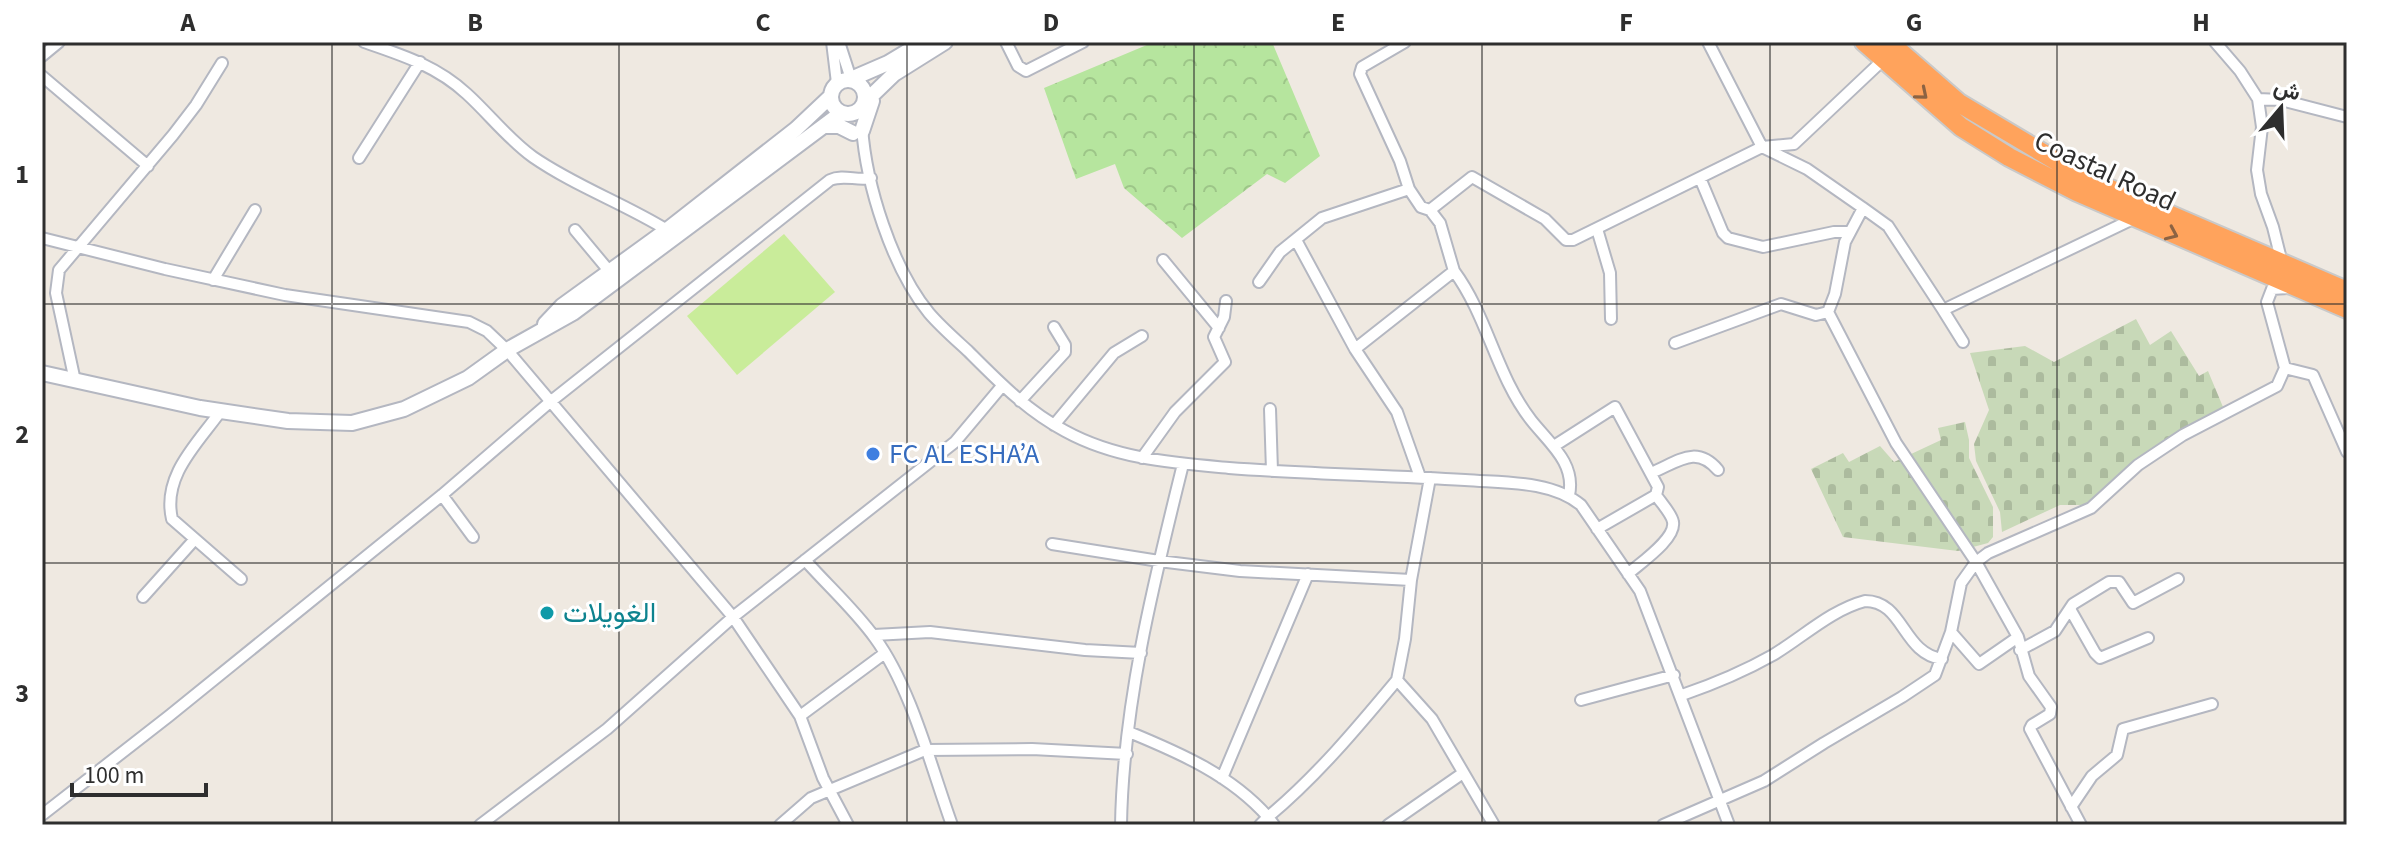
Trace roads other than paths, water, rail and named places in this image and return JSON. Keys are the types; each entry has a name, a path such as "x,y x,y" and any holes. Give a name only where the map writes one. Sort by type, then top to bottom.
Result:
{"highway":[{"name":"Coastal Road","path":"1864,42 1961,127 2009,157 2077,192 2347,309"},
{"name":"Coastal Road","path":"1889,42 1959,103 2018,141 2085,178 2347,291"}],"street":[{"path":"42,56 59,42"},
{"path":"364,42 420,62 467,94 531,156 589,190 632,208 667,230"},
{"path":"832,42 842,82"},
{"path":"839,42 842,82 834,106 858,132 896,259 919,299 935,319 1002,386 1054,425 1091,443 1142,458 1272,471 1511,484 1569,495 1581,505 1640,591 1729,825"},
{"path":"540,330 562,306 667,230 796,129 842,82 871,71 923,42"},
{"path":"42,373 220,412 288,421 352,423 404,409 468,378 507,350 566,317 804,138 842,113 856,112 878,87 945,42"},
{"path":"1006,42 1018,66 1026,71 1083,42"},
{"path":"1405,42 1362,67 1360,74 1400,161 1409,189 1421,207 1430,210 1444,231 1454,271 1470,292 1495,359 1513,394 1554,446 1570,478 1569,495"},
{"path":"1708,42 1762,147 1807,169 1888,226 1963,342"},
{"path":"2215,42 2240,71 2258,99 2262,127 2257,170 2282,263"},
{"path":"1430,210 1472,177 1545,219 1566,240 1576,240 1762,147 1794,144 1883,60"},
{"path":"359,158 420,62"},
{"path":"75,381 56,284 59,270 148,166 196,105 222,63"},
{"path":"42,76 148,166"},
{"path":"842,82 863,88 864,104 858,132"},
{"path":"858,132 878,87"},
{"path":"2258,99 2281,100 2347,117"},
{"path":"824,126 839,126 858,132"},
{"path":"42,815 180,708 442,495 550,402 830,180 840,177 855,180 870,174"},
{"path":"1700,178 1723,233 1728,238 1771,246 1834,232 1849,232"},
{"path":"1259,282 1271,262 1329,214 1409,189"},
{"path":"1863,208 1849,232 1828,312 1896,443 1976,562 2018,637 2029,676 2051,711 2030,729 2081,825"},
{"path":"213,280 255,210"},
{"path":"1943,310 2135,218"},
{"path":"1597,229 1610,273 1611,319"},
{"path":"575,230 610,272"},
{"path":"42,238 76,249 213,280 285,295 469,322 487,331 507,350 733,617 800,716 829,792 848,825"},
{"path":"1129,732 1186,756 1222,778 1255,802 1267,822 1353,733 1397,680 1425,478 1397,412 1355,349 1296,240"},
{"path":"1163,260 1219,328"},
{"path":"1355,349 1454,271"},
{"path":"1663,825 1764,781 1935,675 1951,632 1961,583 1976,562 1988,553 2091,508 2160,449 2277,386 2285,368 2267,302 2272,289 2294,287"},
{"path":"1142,458 1175,412 1225,362 1215,340 1224,317 1226,301"},
{"path":"1675,343 1781,304 1816,315 1828,312"},
{"path":"1020,401 1065,352 1065,345 1054,327"},
{"path":"1054,425 1114,353 1142,336"},
{"path":"2285,368 2313,375 2347,452"},
{"path":"480,825 607,729 733,617 955,442 1002,386"},
{"path":"1554,446 1615,407 1651,473 1658,487 1656,495 1597,529"},
{"path":"1270,409 1272,471"},
{"path":"220,412 172,480 169,506 172,519 241,579"},
{"path":"1651,473 1696,455 1708,459 1718,470"},
{"path":"1121,825 1129,732 1141,653 1183,464"},
{"path":"442,495 473,537"},
{"path":"1628,574 1658,549 1673,531 1673,521 1656,495"},
{"path":"143,597 195,539"},
{"path":"1052,544 1240,571 1411,580"},
{"path":"805,560 874,635 885,653 907,700 952,825"},
{"path":"1222,778 1308,574"},
{"path":"2020,650 2055,631 2073,604 2114,580 2119,582 2133,603 2178,579"},
{"path":"1682,695 1731,678 1775,654 1816,625 1865,601 1883,605 1920,651 1928,657 1942,659"},
{"path":"2070,609 2100,658 2148,638"},
{"path":"874,635 930,632 1085,650 1141,653"},
{"path":"1951,632 1979,664 2018,637"},
{"path":"800,716 885,653"},
{"path":"1581,700 1674,675"},
{"path":"1397,680 1432,719 1494,825"},
{"path":"2071,807 2092,776 2117,755 2123,729 2212,704"},
{"path":"780,825 811,798 925,750 1032,749 1127,754"},
{"path":"1388,825 1463,773"}],"place":[{"name":"FC AL ESHA’A","path":"873,454"},
{"name":"الغويلات","path":"547,613"}]}
